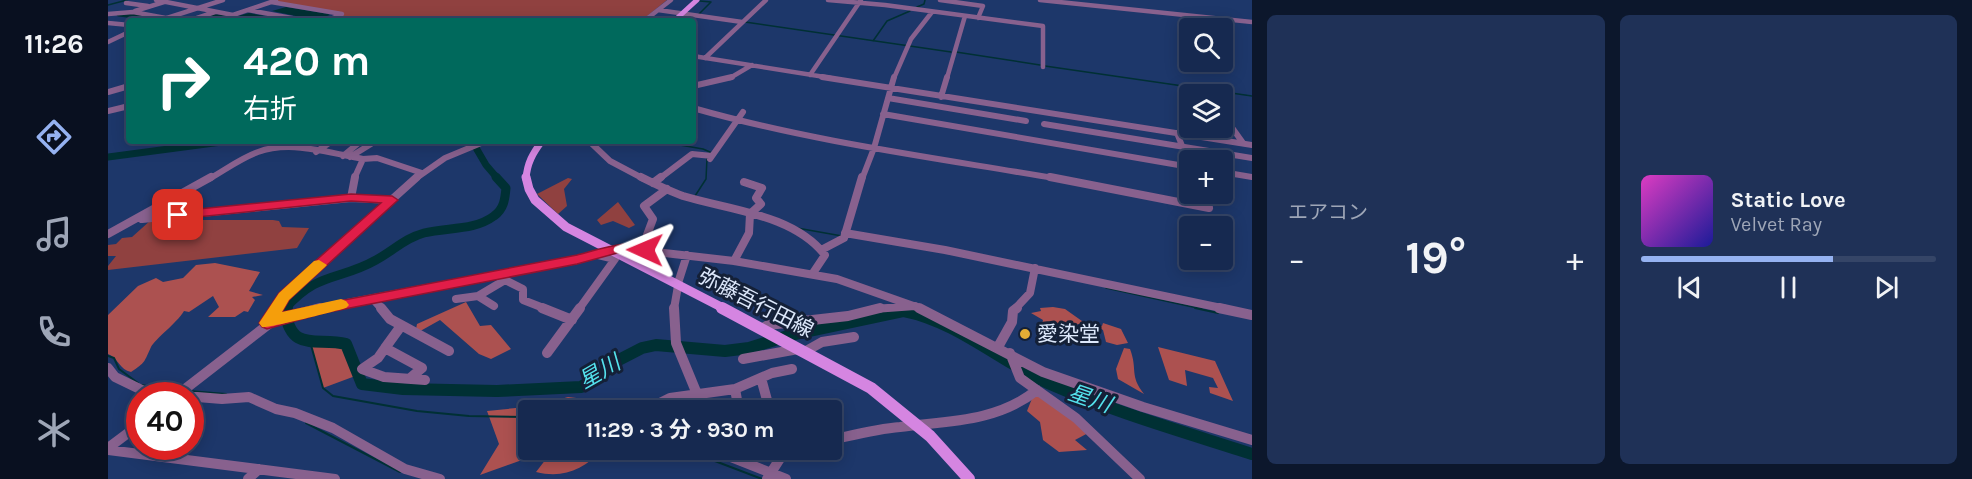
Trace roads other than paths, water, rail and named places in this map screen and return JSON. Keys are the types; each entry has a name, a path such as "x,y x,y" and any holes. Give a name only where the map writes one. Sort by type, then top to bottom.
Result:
{"main road":[{"path":"677,18 697,0"},
{"name":"弥藤吾行田線","path":"540,144 528,163 526,180 532,198 549,216 801,347 879,392 920,424 969,479"}],"street":[{"path":"156,0 233,15 276,0"},
{"path":"122,17 172,0"},
{"path":"168,18 223,0"},
{"path":"648,18 670,0"},
{"path":"705,57 766,0"},
{"path":"828,0 860,1 1043,26 1043,65"},
{"path":"940,0 983,6 978,18"},
{"path":"1040,0 1252,22"},
{"path":"810,75 860,1"},
{"path":"255,2 270,2 342,14 332,18"},
{"path":"255,2 263,4"},
{"path":"126,3 150,7"},
{"path":"141,9 158,12"},
{"path":"247,10 291,18"},
{"path":"658,10 743,22"},
{"path":"109,18 133,12 160,18"},
{"path":"197,18 216,12"},
{"path":"823,249 844,238 862,183 861,176 874,147 890,88 908,45 924,18 932,12"},
{"path":"941,97 964,16"},
{"path":"109,18 128,18"},
{"path":"109,18 126,24"},
{"path":"108,42 126,33"},
{"path":"696,56 1252,145"},
{"path":"696,85 728,79 752,65"},
{"path":"108,92 126,87"},
{"path":"888,98 1026,121"},
{"path":"108,111 126,107"},
{"path":"696,109 738,121 1092,184 1179,202"},
{"path":"653,183 692,154 711,158 719,143 743,112"},
{"path":"883,114 1179,165"},
{"path":"1044,124 1194,150"},
{"path":"1233,129 1243,143"},
{"path":"1177,133 1181,148"},
{"path":"288,148 294,144"},
{"path":"316,152 328,144"},
{"path":"343,156 357,144"},
{"path":"350,157 369,144"},
{"path":"271,322 284,297 422,173 445,158 479,144"},
{"path":"592,144 599,155 667,189 798,231 823,249 825,255 813,273"},
{"path":"108,234 257,152 271,148 288,148 363,159 377,158 422,173"},
{"path":"1233,155 1252,158"},
{"path":"351,198 352,183 363,159"},
{"path":"1233,174 1252,177"},
{"path":"734,261 749,233 750,214 761,204 756,198 762,188 744,182"},
{"path":"645,250 647,235 653,219 644,206 667,189"},
{"path":"136,220 351,198 392,200"},
{"path":"1190,204 1209,208 1208,204"},
{"path":"845,233 894,240 1035,268 1252,315"},
{"path":"194,382 271,322 290,315 506,277 621,248 813,273 865,287 915,306 1043,372 1095,391 1252,440"},
{"path":"547,353 615,259 596,255"},
{"path":"687,255 674,297 676,339 679,354 701,400"},
{"path":"998,347 1012,322 1013,311 1029,299 1033,289 1035,268"},
{"path":"456,299 478,296 506,277"},
{"path":"506,277 523,289 523,300 572,320"},
{"path":"478,296 494,306"},
{"path":"373,299 390,319 400,326 449,351"},
{"path":"765,329 768,325 848,316 884,307 915,306"},
{"path":"400,326 378,358 362,369 367,372 425,380"},
{"path":"743,359 794,351 822,342 854,337"},
{"path":"385,348 422,368 409,379"},
{"path":"1010,353 1020,378 1076,418 1140,479"},
{"path":"108,368 115,377 126,383"},
{"path":"666,400 735,389 792,369"},
{"path":"761,378 767,400"},
{"path":"735,389 737,400"},
{"path":"842,438 880,429 977,417 1005,411 1025,401 1037,390"},
{"path":"204,397 249,397 333,428 405,469 440,479"},
{"path":"108,449 126,435"},
{"path":"108,449 335,479"},
{"path":"740,460 768,476 786,479"},
{"path":"768,476 776,460"},
{"path":"248,479 259,469"}],"waterway":[{"path":"108,5 127,0"},
{"path":"917,7 924,4 925,0"},
{"path":"699,14 711,2 700,1"},
{"path":"873,41 887,21 910,11"},
{"name":"星川","path":"119,14 150,18"},
{"path":"745,22 873,41"},
{"path":"873,41 951,52"},
{"path":"956,52 1040,65"},
{"path":"1045,66 1252,96"},
{"name":"星川","path":"108,157 206,144"},
{"name":"星川","path":"474,144 486,165 498,179"},
{"path":"674,144 703,149 710,152 709,154"},
{"path":"695,196 706,179 707,158"},
{"name":"星川","path":"285,309 308,288 329,278 363,267 417,235 478,224 494,216 502,207 506,188 496,177"},
{"path":"797,228 842,236"},
{"path":"1106,288 1202,309"},
{"name":"星川","path":"287,308 285,310 288,324 293,333 300,338 308,341 346,344 362,384 403,389 497,391 581,387 603,374 611,364 642,348 656,345 725,351 749,348 791,335 904,311 942,323 1048,383 1149,421 1252,454"},
{"path":"1195,308 1218,313"},
{"path":"311,345 323,388 333,396 417,411 469,416 518,417"},
{"path":"108,356 114,358 119,369 137,382"},
{"path":"204,392 226,394"},
{"path":"306,423 400,472"},
{"path":"712,460 762,479"}],"place":[{"name":"愛染堂","path":"1025,334"}]}
